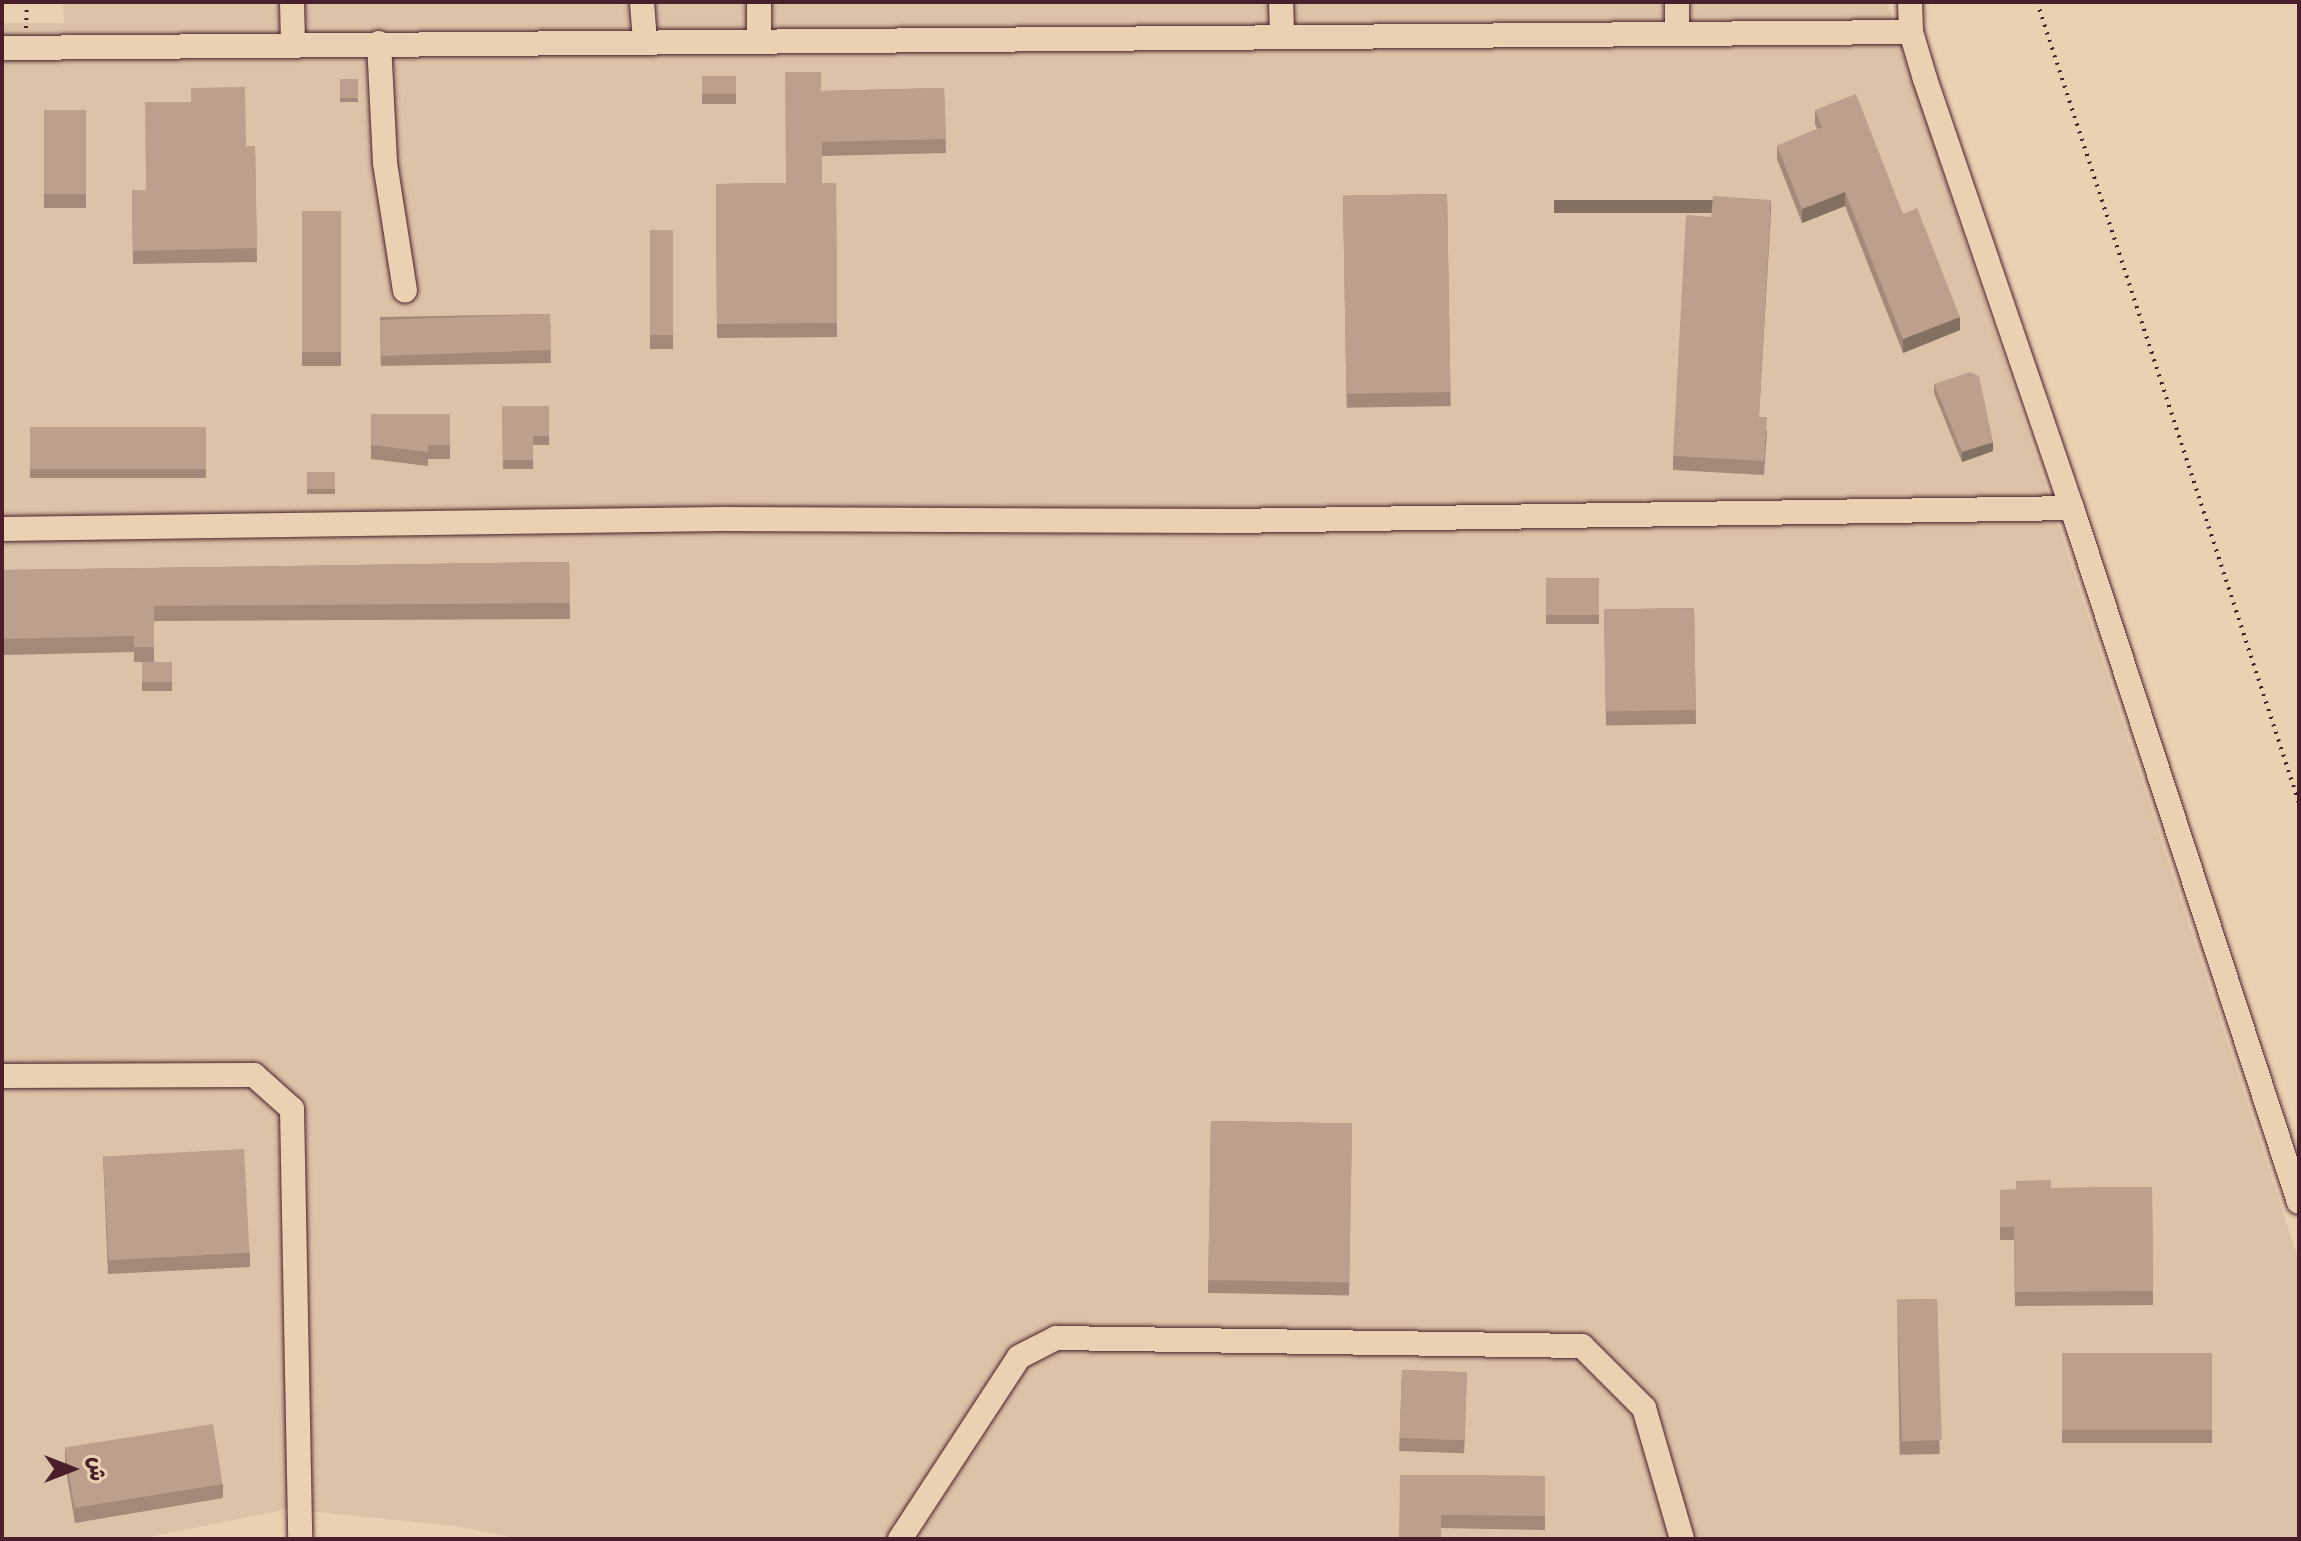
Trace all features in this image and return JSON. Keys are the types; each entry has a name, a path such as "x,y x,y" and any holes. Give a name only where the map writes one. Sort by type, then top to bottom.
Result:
{"street":[{"path":"292,2 293,44"},
{"path":"642,2 645,42"},
{"path":"759,2 759,41"},
{"path":"1281,2 1282,37"},
{"path":"1677,2 1677,33"},
{"path":"1910,2 1911,32 2072,508 2299,1202"},
{"path":"2,48 1911,32"},
{"path":"379,43 385,163 405,290"},
{"path":"2,529 722,519 1229,521 2072,508"},
{"path":"2,1076 254,1075 292,1109 300,1539"},
{"path":"900,1539 1019,1357 1056,1338 1072,1338 1582,1346 1644,1408 1682,1539"}],"path":[{"path":"2037,2 2299,803"}],"shaded area":[{"path":"63,2 1887,2 2299,1261 2299,1539 520,1539 455,1526 287,1509 140,1539 2,1539 2,23 64,23"}],"building":[{"path":"785,72 821,72 821,91 944,88 946,139 822,142 822,183 836,183 837,323 717,324 716,184 786,183"},
{"path":"702,76 736,76 736,94 702,94"},
{"path":"340,79 358,79 358,98 340,98"},
{"path":"245,87 246,146 255,146 257,248 133,251 132,190 146,190 145,102 191,102 191,88"},
{"path":"1856,94 1903,214 1917,208 1960,317 1903,339 1845,192 1802,209 1777,146 1822,127 1815,110"},
{"path":"44,110 86,110 86,194 44,194"},
{"path":"1447,194 1450,392 1346,394 1343,196"},
{"path":"1713,196 1771,200 1759,417 1767,417 1764,461 1673,456 1686,215 1711,217"},
{"path":"302,211 341,211 341,352 302,352"},
{"path":"650,230 673,230 673,335 650,335"},
{"path":"550,314 551,350 381,356 380,320"},
{"path":"1970,372 1979,376 1993,442 1962,452 1934,384"},
{"path":"502,406 549,406 549,436 533,436 533,460 503,460"},
{"path":"371,414 450,414 450,445 428,445 428,452 371,445"},
{"path":"30,427 206,427 206,469 30,469"},
{"path":"307,472 335,472 335,489 307,489"},
{"path":"569,562 570,603 154,606 154,647 134,647 134,636 2,639 2,570"},
{"path":"1546,578 1599,578 1599,615 1546,615"},
{"path":"1694,608 1696,710 1606,712 1604,610"},
{"path":"142,662 172,662 172,682 142,682"},
{"path":"1211,1121 1352,1123 1349,1282 1208,1280"},
{"path":"244,1149 249,1253 109,1260 103,1156"},
{"path":"2051,1180 2051,1188 2152,1187 2153,1291 2015,1292 2014,1227 2000,1227 2000,1190 2016,1190 2016,1181"},
{"path":"1937,1299 1942,1440 1902,1441 1897,1300"},
{"path":"2062,1353 2212,1353 2212,1430 2062,1430"},
{"path":"1402,1370 1467,1372 1465,1440 1400,1438"},
{"path":"213,1424 223,1484 74,1508 65,1447"},
{"path":"1400,1475 1545,1476 1545,1516 1441,1515 1441,1539 1399,1539"}]}
